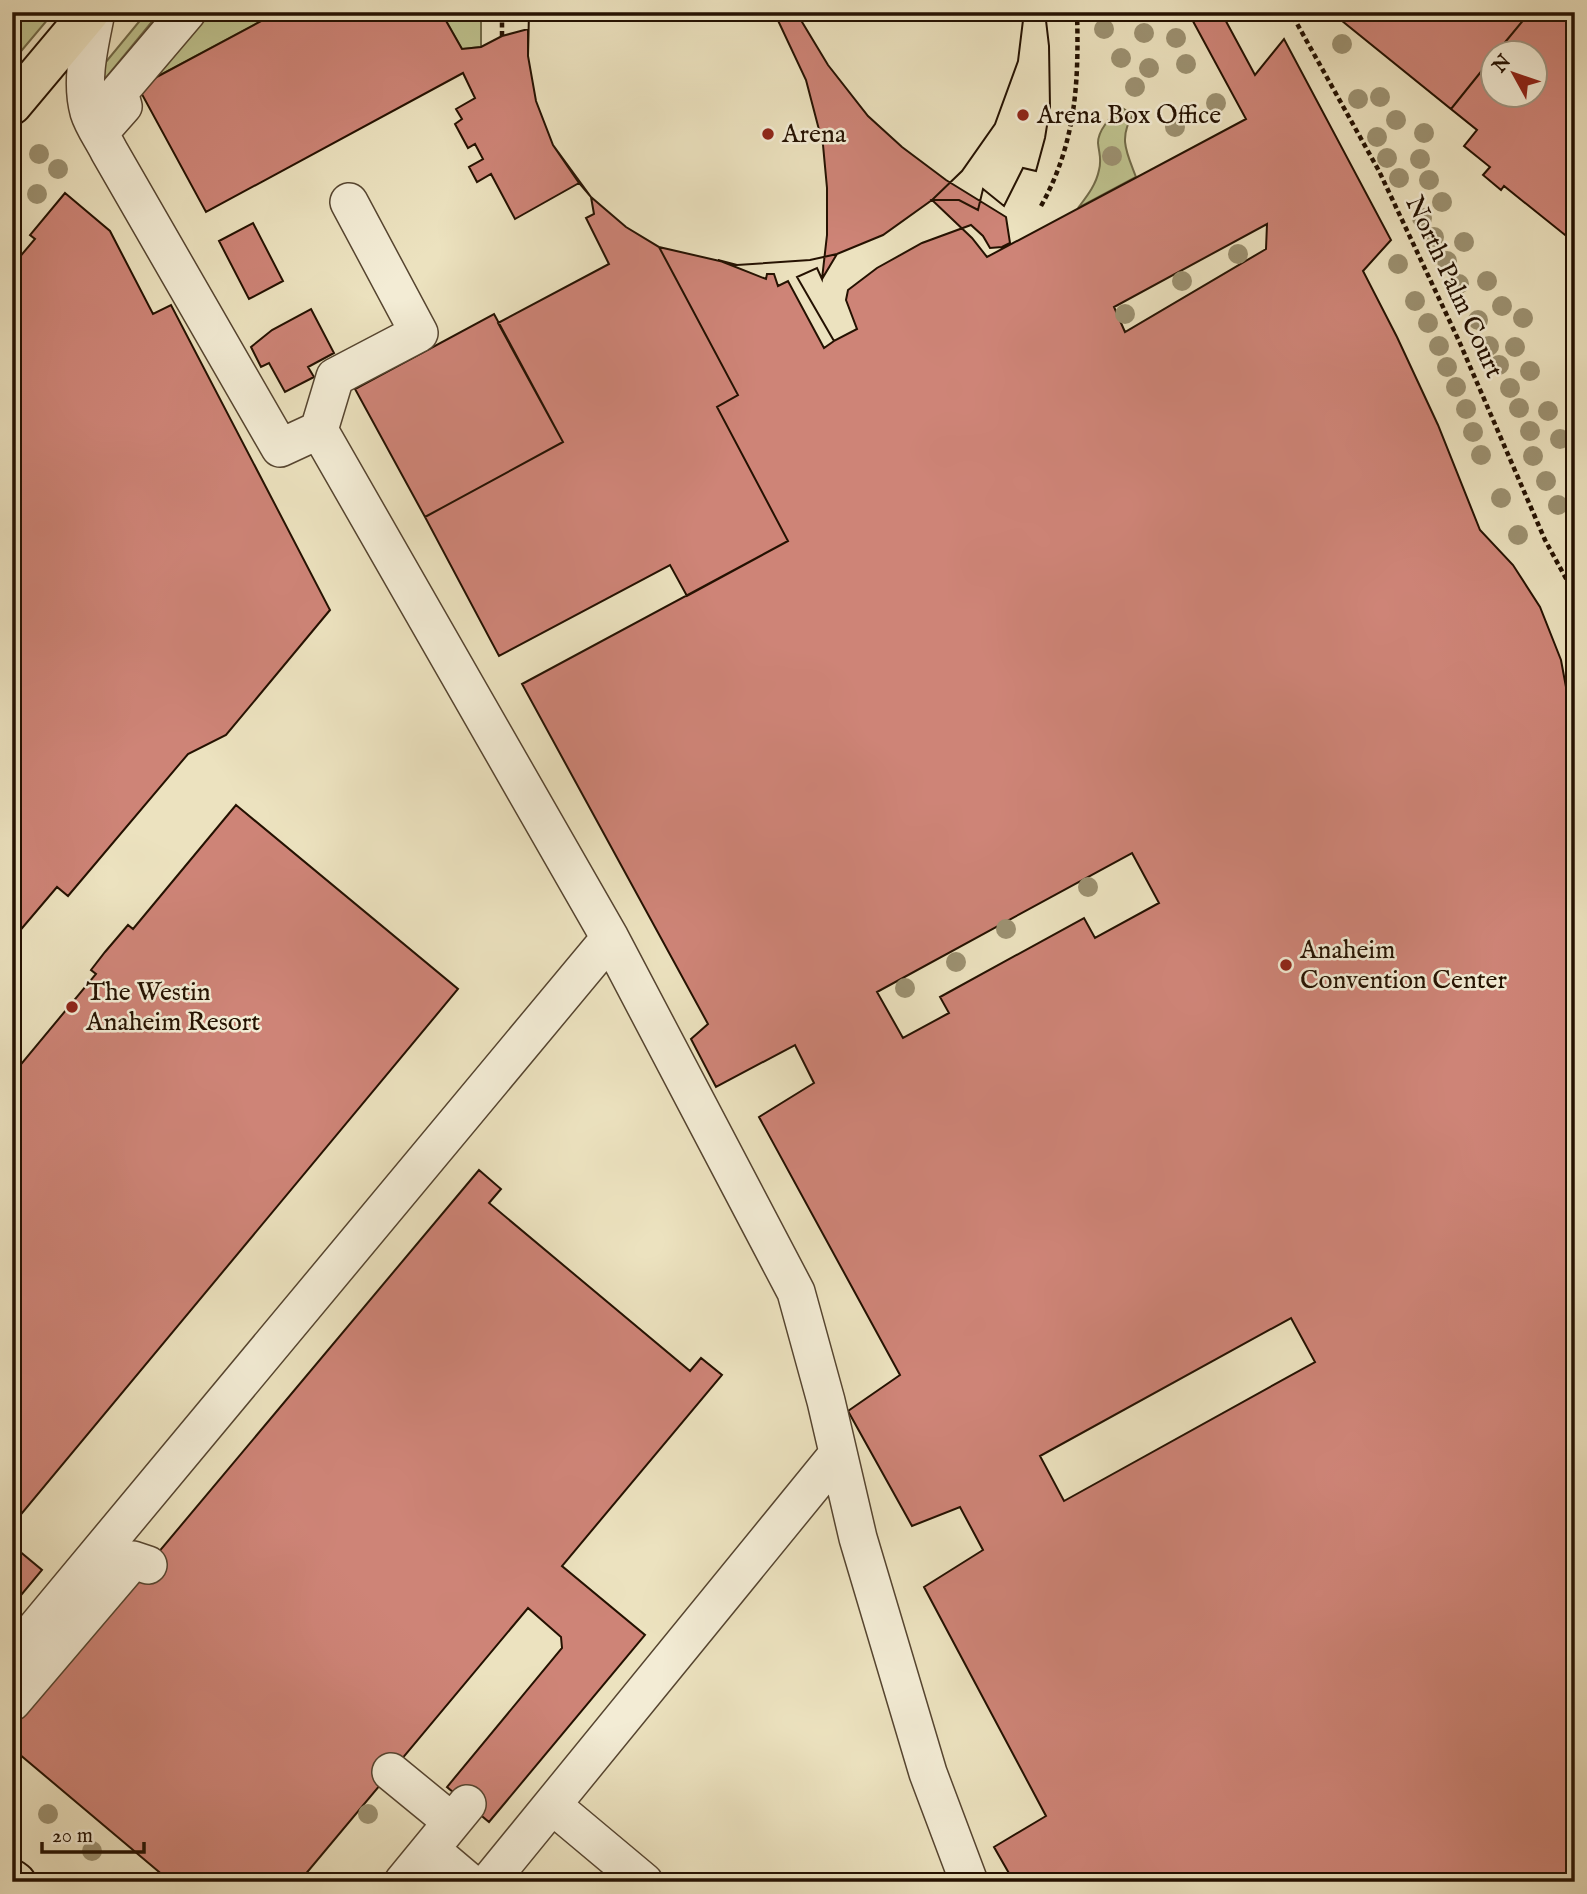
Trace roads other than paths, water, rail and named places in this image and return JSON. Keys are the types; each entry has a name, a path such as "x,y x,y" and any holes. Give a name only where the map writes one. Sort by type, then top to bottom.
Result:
{"main road":[{"path":"12,105 90,12"}],"lane":[{"path":"96,12 87,55 86,76 89,111 105,142 280,448 319,430"},
{"path":"105,142 123,106 120,92 187,12"},
{"path":"349,202 419,332 335,377 319,430 610,938 796,1292 858,1538 928,1773 970,1882"},
{"path":"12,1657 610,938"},
{"path":"489,1882 838,1454"},
{"path":"12,1702 132,1560 148,1565"},
{"path":"391,1772 450,1825 469,1882"},
{"path":"552,1805 644,1882"},
{"path":"403,1882 450,1825"}],"place":[{"name":"Arena Box Office","path":"1023,115"},
{"name":"Arena","path":"768,134"},
{"name":"Anaheim Convention Center","path":"1286,965"},
{"name":"The Westin Anaheim Resort","path":"72,1007"}]}
